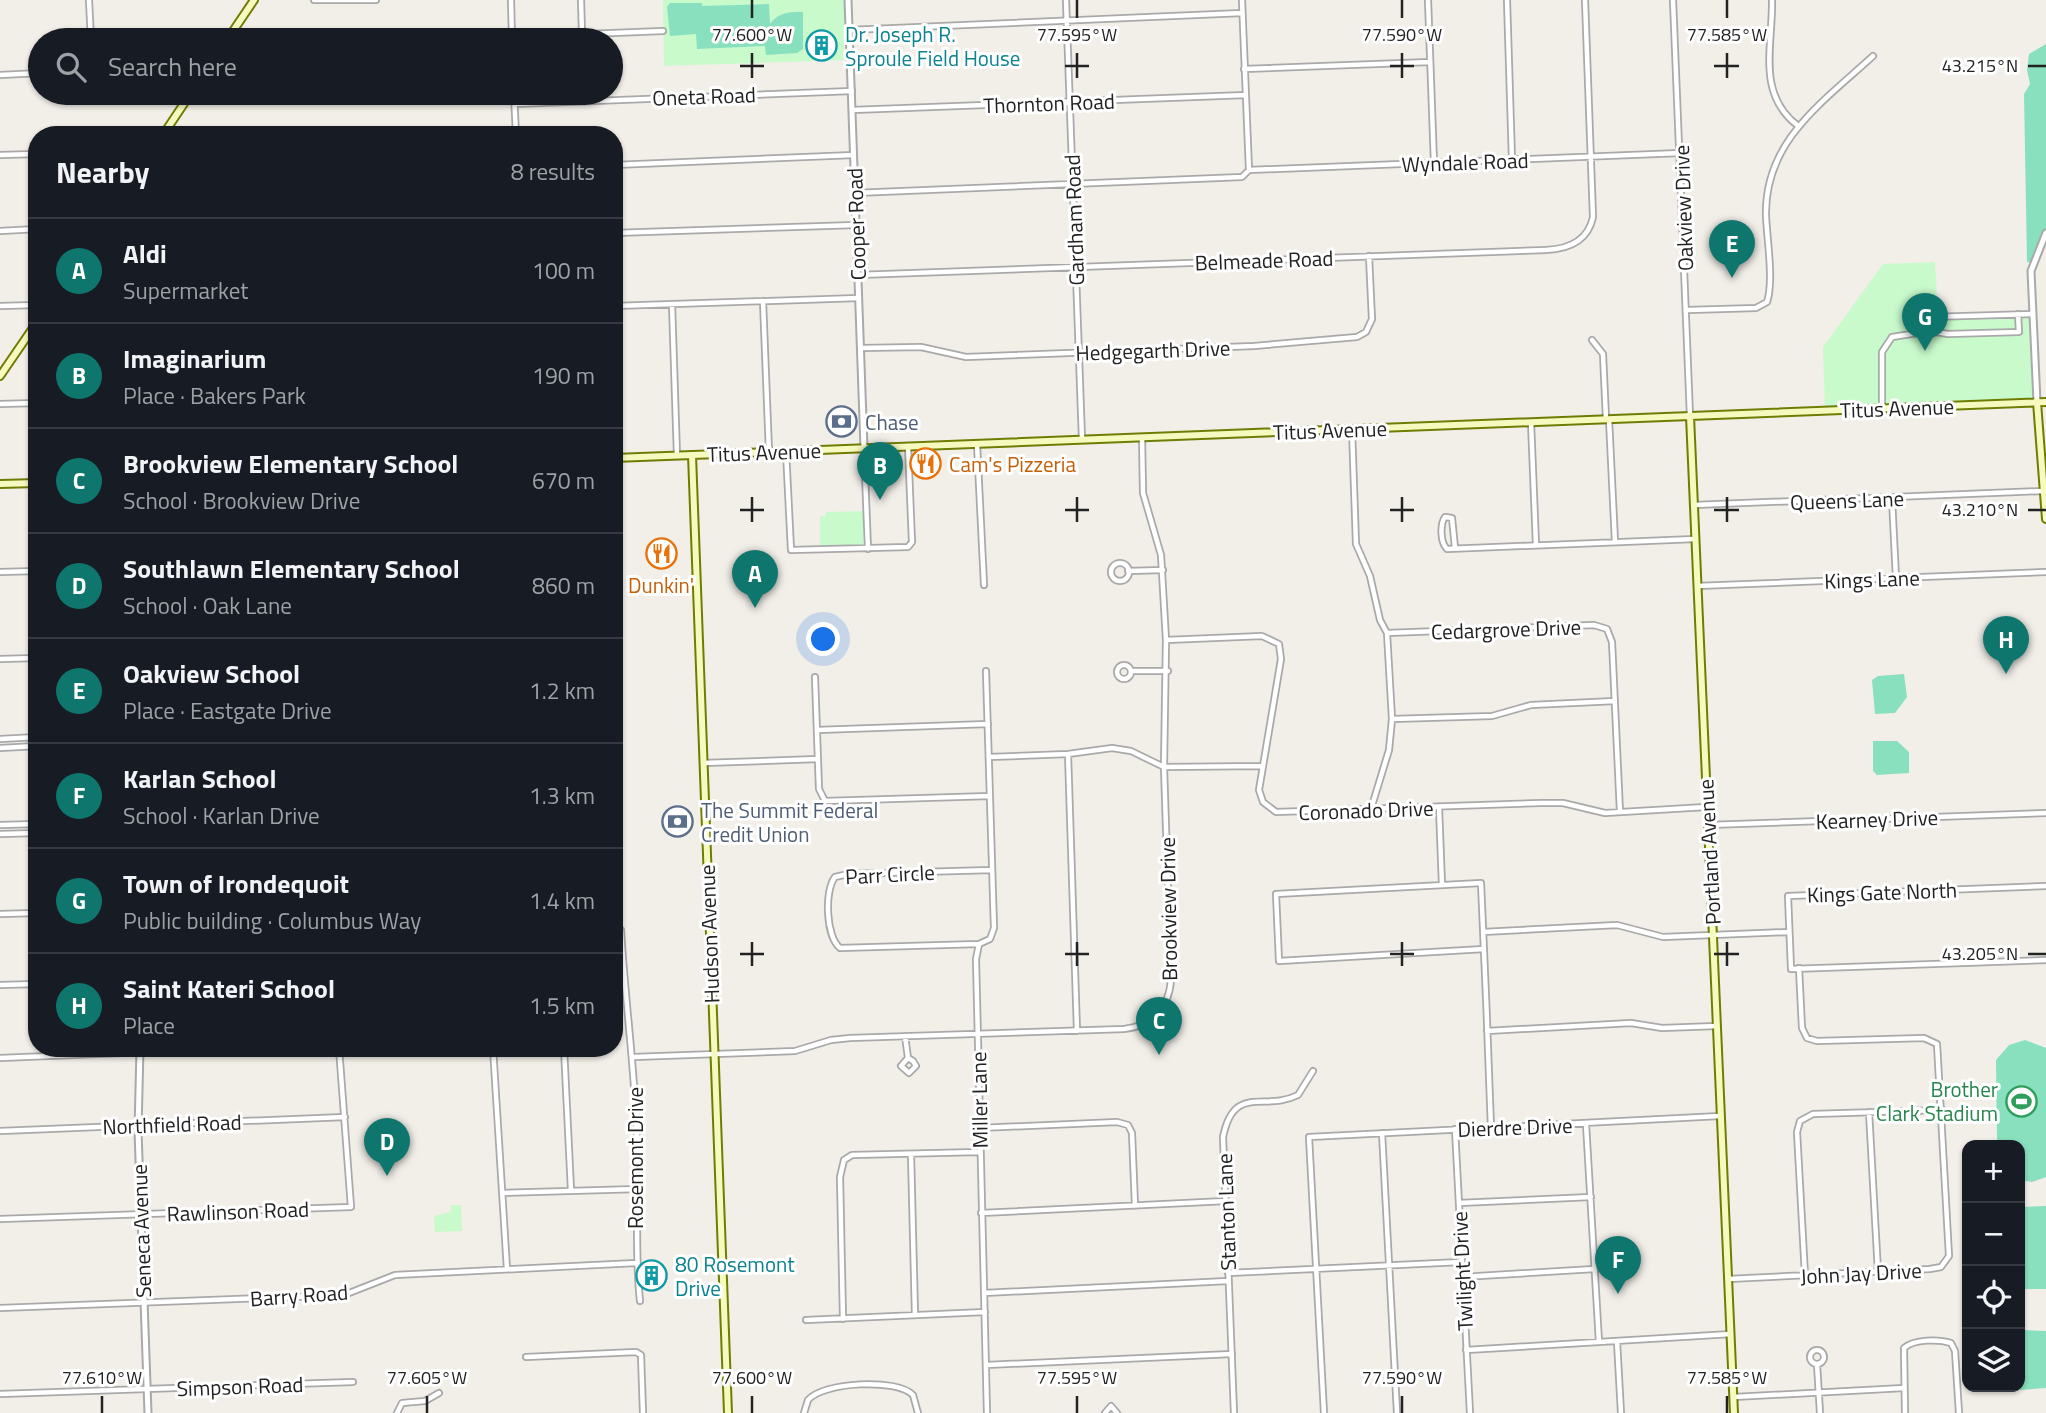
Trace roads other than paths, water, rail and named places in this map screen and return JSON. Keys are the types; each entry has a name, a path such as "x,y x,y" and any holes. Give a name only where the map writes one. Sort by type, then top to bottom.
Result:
{"main road":[{"path":"235,28 254,0"},
{"path":"169,126 183,105"},
{"path":"0,376 28,335"},
{"path":"2037,402 2046,519"},
{"name":"Titus Avenue","path":"623,458 2046,402"},
{"name":"Portland Avenue","path":"1690,416 1734,1413"},
{"name":"Hudson Avenue","path":"692,455 728,1413"},
{"path":"0,484 28,483"}],"street":[{"path":"89,0 90,28"},
{"path":"314,0 376,0"},
{"path":"511,0 512,28"},
{"path":"581,0 582,28"},
{"name":"Cooper Road","path":"848,0 864,448"},
{"name":"Gardham Road","path":"1066,0 1082,439"},
{"path":"855,193 1242,177 1249,170 1241,0"},
{"path":"1428,0 1434,163"},
{"path":"1507,0 1512,160"},
{"name":"Belmeade Road","path":"858,275 1546,250 1569,246 1582,239 1592,222 1585,0"},
{"name":"Oakview Drive","path":"1673,0 1688,310 1690,416"},
{"path":"1772,0 1769,79 1782,110 1797,125"},
{"path":"849,30 1242,13"},
{"path":"623,32 663,31"},
{"path":"1688,310 1756,308 1767,302 1767,188 1779,152 1797,125 1873,56"},
{"path":"1244,69 1430,62"},
{"path":"0,75 28,74"},
{"name":"Oneta Road","path":"623,100 852,91"},
{"name":"Thornton Road","path":"852,110 1246,95"},
{"path":"515,105 516,126"},
{"name":"Wyndale Road","path":"1249,170 1681,153"},
{"path":"0,155 28,154"},
{"path":"623,164 854,155"},
{"path":"623,233 856,225"},
{"path":"0,231 28,229"},
{"path":"2037,402 2032,268 2046,233"},
{"name":"Hedgegarth Drive","path":"861,348 921,347 966,357 1254,346 1357,337 1366,332 1372,319 1369,256"},
{"path":"623,306 859,298"},
{"path":"763,301 769,452"},
{"path":"672,304 677,456"},
{"path":"0,306 28,305"},
{"path":"1882,408 1882,352 1890,339 1900,333 1930,331 1948,334 2019,331 2018,314"},
{"path":"1930,331 1930,317 2033,314"},
{"path":"1592,340 1603,354 1615,542"},
{"path":"0,404 28,403"},
{"path":"1531,422 1536,545"},
{"path":"1352,429 1356,544 1370,576 1380,620 1387,633 1392,719 1389,750 1371,809"},
{"name":"Brookview Drive","path":"634,1057 795,1051 837,1038 1076,1031 1140,1026 1158,1015 1168,1000 1171,980 1164,767 1168,671 1163,570 1158,544 1145,507 1142,437"},
{"path":"977,444 984,585"},
{"path":"786,451 791,550 868,548 911,545 908,446"},
{"path":"864,448 868,548"},
{"name":"Queens Lane","path":"1694,505 2042,491"},
{"path":"1892,499 1896,578"},
{"path":"1455,548 1454,522 1445,517 1442,522 1444,546 1455,548 1695,539"},
{"path":"1128,571 1163,570"},
{"path":"0,572 28,571"},
{"name":"Kings Lane","path":"1697,586 2046,572"},
{"name":"Cedargrove Drive","path":"1387,633 1603,626 1611,637 1620,812"},
{"name":"Coronado Drive","path":"1166,640 1262,636 1279,644 1281,659 1259,794 1270,810 1283,813 1557,803 1587,811 1620,812 1706,807"},
{"path":"0,659 28,658"},
{"name":"Miller Lane","path":"986,671 994,932 990,939 979,944 976,959 987,1413"},
{"path":"1131,671 1168,671"},
{"path":"815,677 820,794 825,801 990,796"},
{"path":"1392,719 1492,716 1531,705 1615,701"},
{"path":"817,730 988,724"},
{"path":"0,739 28,737"},
{"path":"0,748 28,746"},
{"path":"989,757 1068,754 1122,748 1164,767 1262,766"},
{"path":"1068,754 1076,1031"},
{"path":"702,763 818,759"},
{"path":"1439,807 1442,885"},
{"name":"Kearney Drive","path":"1707,825 2046,813"},
{"path":"0,825 28,824"},
{"path":"0,834 28,832"},
{"name":"Parr Circle","path":"979,944 840,948 831,933 831,884 835,877 848,874 992,870"},
{"path":"1484,950 1279,961 1276,894 1481,883 1484,950 1491,1128"},
{"name":"Kings Gate North","path":"1483,932 1617,925 1663,937 1790,932 1788,896 2046,887"},
{"path":"0,914 28,913"},
{"path":"1790,932 1791,969 2046,960"},
{"name":"Rosemont Drive","path":"623,959 634,1057 638,1189 636,1263 640,1301"},
{"name":"John Jay Drive","path":"1728,1279 1936,1269 1948,1261 1938,1049 1930,1039 1817,1041 1807,1038 1802,1028 1799,968"},
{"path":"0,985 28,984"},
{"path":"1487,1031 1631,1023 1662,1028 1717,1026"},
{"path":"905,1036 908,1059"},
{"path":"0,1058 28,1056"},
{"name":"Seneca Avenue","path":"140,1057 138,1126 148,1413"},
{"path":"340,1057 345,1117"},
{"path":"494,1057 507,1269"},
{"path":"564,1057 571,1190"},
{"name":"Stanton Lane","path":"1234,1413 1223,1137 1231,1114 1249,1101 1294,1097 1303,1089 1313,1072"},
{"path":"1805,1275 1798,1126 1804,1118 1813,1114 1942,1110"},
{"path":"1869,1112 1878,1272"},
{"name":"Dierdre Drive","path":"1316,1269 1309,1137 1720,1116"},
{"name":"Northfield Road","path":"0,1131 345,1117"},
{"name":"Rawlinson Road","path":"0,1219 351,1207 345,1117"},
{"path":"979,1128 1117,1122 1128,1125 1132,1133 1135,1206"},
{"path":"1586,1124 1599,1342"},
{"name":"Twilight Drive","path":"1455,1129 1470,1413"},
{"path":"1382,1133 1397,1413"},
{"path":"843,1319 840,1177 844,1160 852,1155 979,1152"},
{"path":"911,1154 915,1315"},
{"path":"502,1193 638,1189"},
{"path":"1459,1203 1591,1197"},
{"path":"981,1213 1226,1201"},
{"path":"1228,1273 1461,1262"},
{"name":"Barry Road","path":"0,1308 344,1296 390,1275 636,1263"},
{"path":"1316,1269 1324,1413"},
{"path":"1462,1277 1594,1269"},
{"path":"984,1293 1228,1282"},
{"path":"806,1320 985,1312"},
{"path":"1466,1350 1731,1334"},
{"path":"1617,1341 1621,1413"},
{"path":"1905,1413 1903,1352 1906,1345 1915,1342 1951,1343 1956,1354 1959,1413"},
{"path":"526,1357 636,1352 641,1355 643,1413"},
{"path":"986,1365 1232,1354"},
{"path":"1816,1364 1820,1413"},
{"name":"Simpson Road","path":"0,1394 353,1382"},
{"path":"804,1413 807,1400 826,1388 894,1385 913,1395 918,1413"},
{"path":"1734,1397 1904,1388"},
{"path":"397,1413 402,1402 425,1401 439,1393"},
{"path":"1105,1413 1111,1406 1117,1413"}],"place":[{"name":"Dr. Joseph R. Sproule Field House","path":"822,46"},
{"name":"Oakview School","path":"1732,278"},
{"name":"Town of Irondequoit","path":"1925,351"},
{"name":"Chase","path":"842,422"},
{"name":"Cam's Pizzeria","path":"926,464"},
{"name":"Imaginarium","path":"880,500"},
{"name":"Dunkin'","path":"661,553"},
{"name":"Aldi","path":"755,608"},
{"name":"Saint Kateri School","path":"2006,674"},
{"name":"The Summit Federal Credit Union","path":"678,822"},
{"name":"Brookview Elementary School","path":"1159,1055"},
{"name":"Brother Clark Stadium","path":"2021,1101"},
{"name":"Southlawn Elementary School","path":"387,1176"},
{"name":"80 Rosemont Drive","path":"652,1276"},
{"name":"Karlan School","path":"1618,1294"}]}
